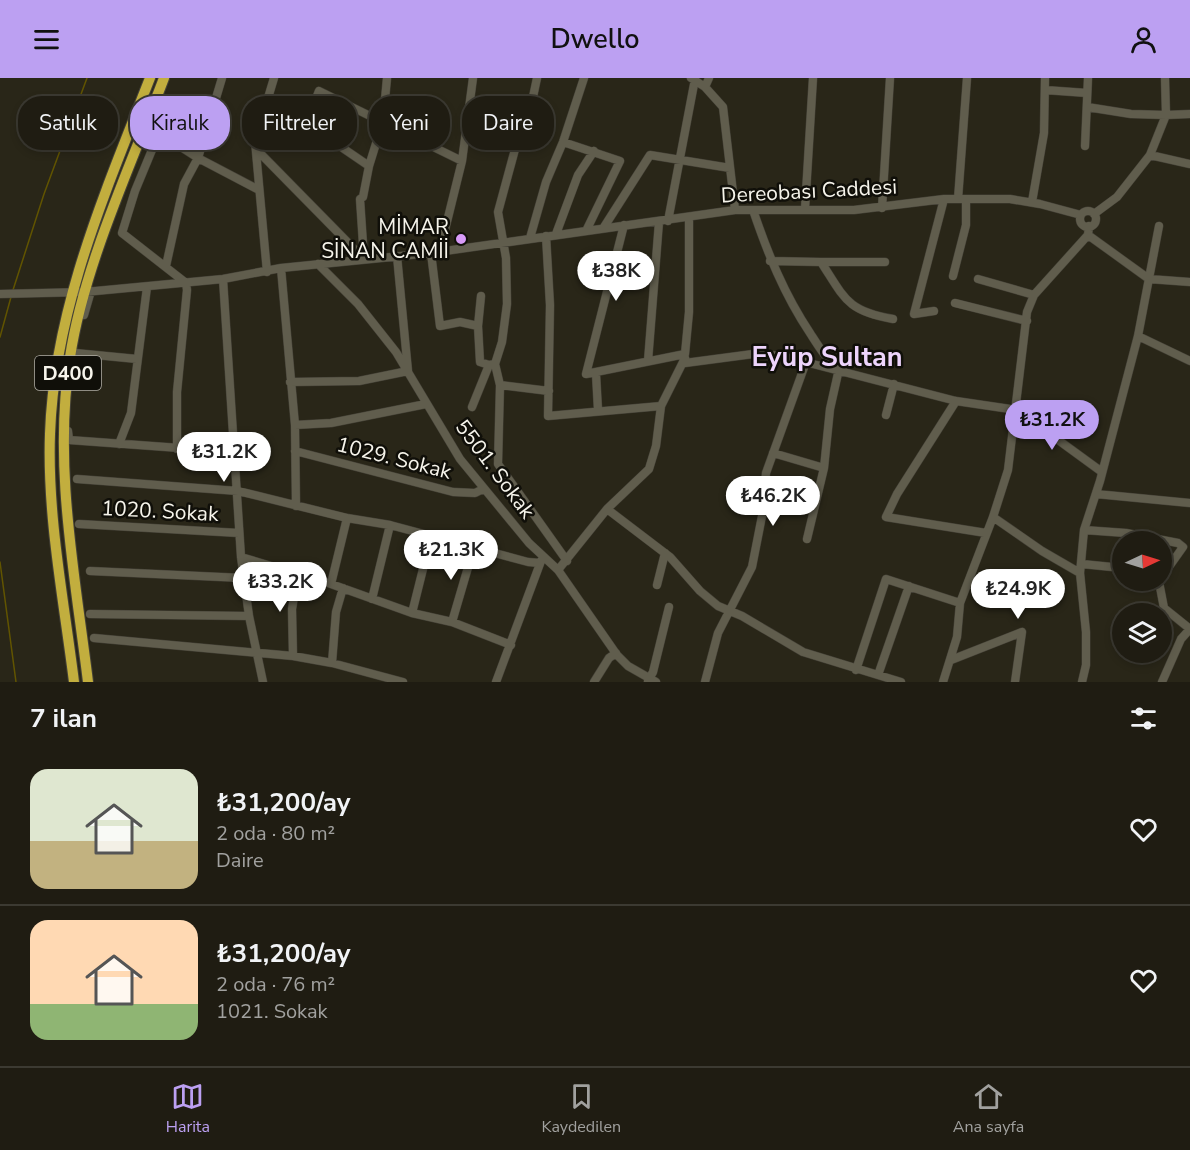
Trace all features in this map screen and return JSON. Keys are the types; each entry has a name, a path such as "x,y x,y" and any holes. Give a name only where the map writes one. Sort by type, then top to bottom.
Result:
{"highway":[{"name":"D400","path":"74,682 53,511 50,456 56,369 73,292 86,247 150,78"},
{"name":"D400","path":"88,682 67,507 63,451 69,358 88,291 164,78"}],"street":[{"path":"166,266 184,183 198,158 222,78"},
{"path":"268,96 274,78"},
{"path":"385,96 387,78"},
{"path":"473,78 462,161 436,252 440,326 460,322 478,326"},
{"path":"472,407 502,342 507,304 504,242 498,212 517,142 529,116 537,78"},
{"path":"530,238 546,182 563,142 584,78"},
{"path":"705,87 709,78"},
{"path":"805,209 813,78"},
{"path":"882,208 890,78"},
{"path":"953,276 966,225 962,199 967,78"},
{"path":"1032,202 1044,133 1045,78"},
{"path":"1085,146 1088,78"},
{"path":"1094,214 1117,197 1150,155 1166,115 1168,104 1165,78"},
{"path":"648,361 663,221 679,160 693,79 705,87 723,107 735,210"},
{"path":"1045,90 1087,93"},
{"path":"317,96 319,91 330,96"},
{"path":"1087,107 1131,114 1190,114"},
{"path":"177,449 177,392 186,323 186,283 122,233 135,191 159,133 198,158 259,190"},
{"path":"563,142 620,161 587,229"},
{"path":"256,150 267,272"},
{"path":"257,150 364,259"},
{"path":"346,150 369,166"},
{"path":"364,259 360,199 363,196 374,150"},
{"path":"440,150 462,161"},
{"path":"556,234 578,175 594,151"},
{"path":"603,227 650,155 730,168"},
{"path":"1150,155 1190,164"},
{"name":"Dereobası Caddesi","path":"0,294 88,291 223,279 281,268 436,252 735,210 854,210 962,199 1032,202 1081,215"},
{"path":"934,311 914,314 944,200"},
{"path":"753,210 770,261 789,301 828,361 839,369"},
{"path":"1089,226 1082,225 1081,215 1087,211 1094,214"},
{"path":"944,682 951,660 960,603 993,517 1008,470 1026,321 1034,295 1088,235 1089,226 1095,221 1094,214"},
{"path":"558,570 607,509 649,469 656,446 661,406 685,363 689,312 689,218"},
{"path":"624,225 586,374 597,374 685,354"},
{"path":"1082,682 1086,665 1081,569 1084,530 1096,494 1138,336 1159,226"},
{"path":"1088,235 1149,279 1190,282"},
{"path":"546,236 550,305 548,416 661,406"},
{"path":"290,382 358,381 408,371 397,256"},
{"path":"770,261 885,262"},
{"path":"821,262 851,306 860,311 893,319"},
{"name":"5501. Sokak","path":"318,264 358,304 408,371 449,442 483,489 542,560 558,570 616,653 628,666 651,681"},
{"path":"281,268 290,382 296,425 296,506"},
{"path":"223,279 243,578 263,682"},
{"path":"978,279 1034,295"},
{"path":"119,444 131,413 147,287"},
{"path":"88,291 75,352 70,398 69,440 235,452"},
{"path":"481,296 478,326 480,362 492,364"},
{"path":"955,303 1026,321"},
{"path":"1138,336 1190,361"},
{"path":"75,352 137,359"},
{"path":"685,363 753,354 782,356 956,400 1017,410 1102,472"},
{"path":"705,682 718,633 752,567 760,526 766,473 806,362"},
{"path":"492,364 500,386 501,447 498,464 567,561"},
{"path":"807,539 824,468 830,409 839,369"},
{"path":"597,374 598,410"},
{"path":"886,415 894,384"},
{"path":"500,386 549,391"},
{"path":"956,400 897,494 886,517 986,532"},
{"path":"296,425 338,421 426,404"},
{"name":"1029. Sokak","path":"296,451 453,492 475,494 483,489"},
{"path":"772,453 824,468"},
{"path":"77,479 238,491 347,518 390,525 528,562 542,560 520,615 512,645 496,682"},
{"path":"1096,494 1190,503"},
{"path":"607,509 665,553 700,591 728,611 803,652 901,682"},
{"path":"993,517 1081,569 1112,568"},
{"path":"331,584 347,518"},
{"name":"1020. Sokak","path":"79,524 239,532"},
{"path":"372,598 390,525"},
{"path":"1084,530 1112,532"},
{"path":"412,613 431,537"},
{"path":"1172,542 1183,547 1172,562"},
{"path":"452,622 474,547"},
{"path":"657,585 665,553"},
{"path":"241,557 298,573 412,613 452,622 512,645"},
{"path":"90,571 243,578"},
{"path":"293,656 292,609 298,573"},
{"path":"856,670 886,579 960,603"},
{"path":"878,675 909,586"},
{"path":"332,663 336,612 343,588"},
{"path":"1161,591 1164,608 1190,629 1181,639 1162,682"},
{"path":"651,681 669,607"},
{"path":"90,614 249,616"},
{"path":"951,660 1022,632 1015,682"},
{"path":"94,638 257,655 293,656 332,663 403,682"},
{"path":"594,682 609,658 616,653"}],"waterway":[{"path":"13,290 44,194 87,78"},
{"path":"0,337 11,297"},
{"path":"0,562 16,682"}],"place":[{"name":"MİMAR SİNAN CAMİİ","path":"461,239"}],"district":[{"name":"Eyüp Sultan","path":"827,357"}]}
